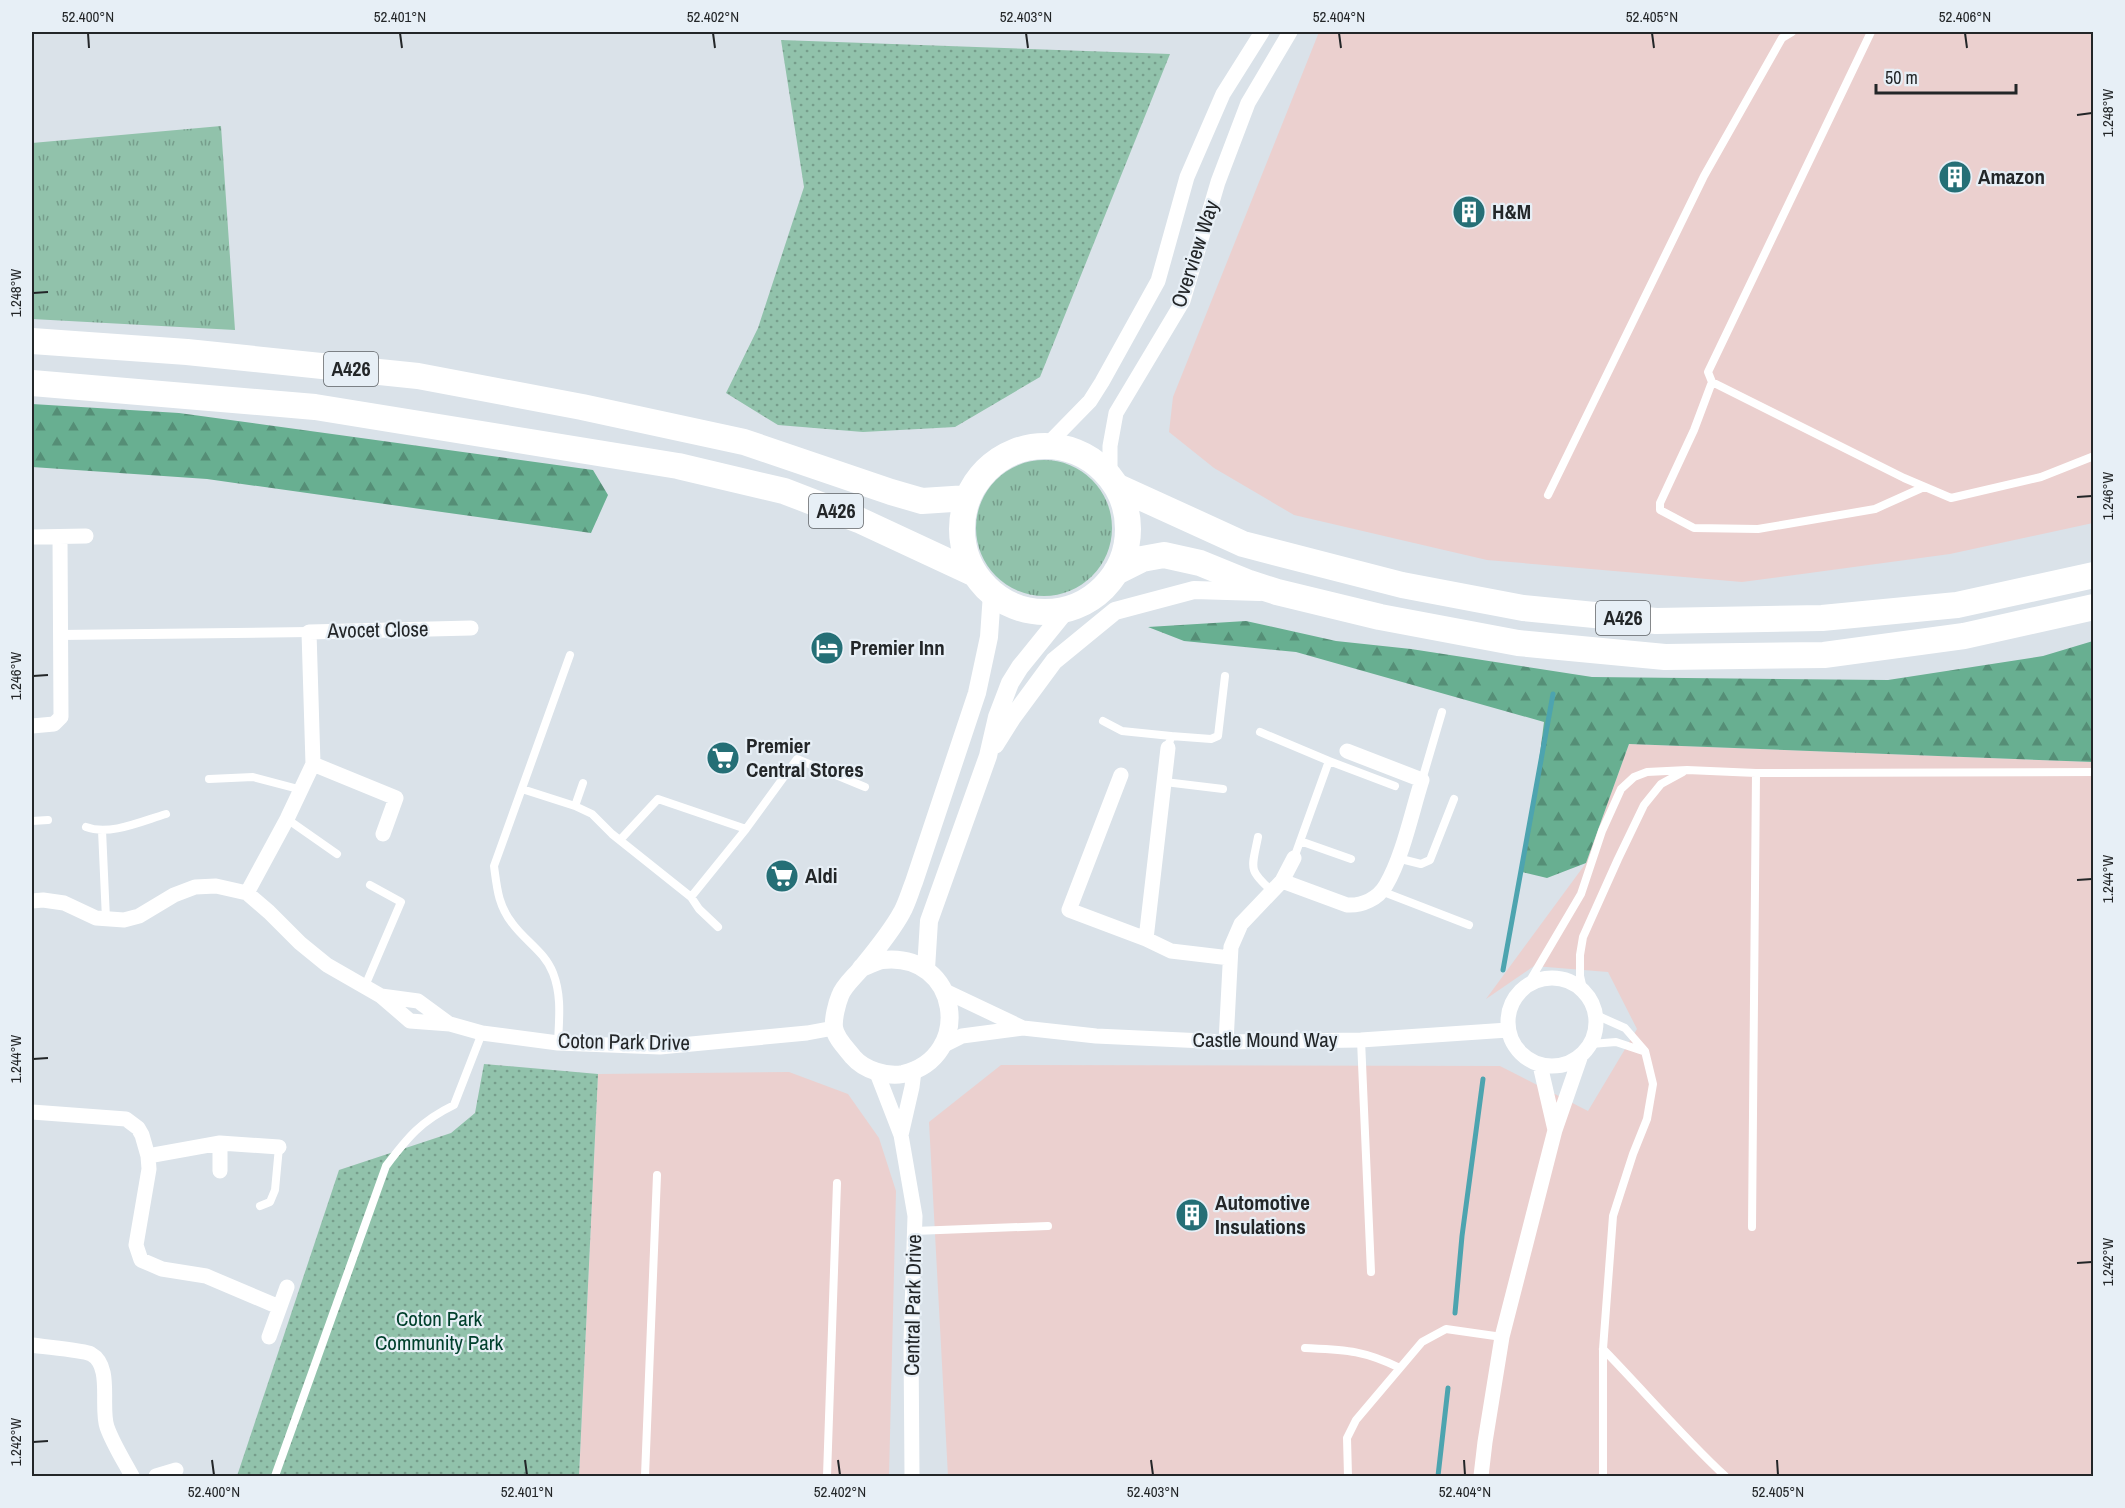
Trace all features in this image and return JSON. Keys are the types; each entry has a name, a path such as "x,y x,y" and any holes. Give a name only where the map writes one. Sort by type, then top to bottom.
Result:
{"highway":[{"name":"A426","path":"32,341 198,353 418,376 744,442 880,489 922,501 968,498"},
{"name":"A426","path":"32,383 315,407 689,469 784,491 859,520 975,574"},
{"path":"1046,446 1070,449 1092,460 1113,481 1125,507 1128,529 1125,552 1116,572 1103,589 1086,601 1067,609 1041,612 1015,607 992,593 975,574 964,550 962,524 968,498 980,476 999,460 1022,449 1046,446"},
{"name":"A426","path":"1113,481 1243,544 1391,582 1523,608 1656,621 1822,618 1957,604 2094,575"},
{"name":"A426","path":"1116,572 1142,559 1164,555 1200,563 1277,592 1380,617 1518,643 1665,657 1824,655 1964,636 2094,607"}],"street":[{"name":"Overview Way","path":"1046,446 1089,400 1102,382 1158,281 1187,177 1223,94 1262,32"},
{"name":"Overview Way","path":"1113,481 1110,446 1116,413 1183,301 1218,182 1248,103 1290,32"},
{"path":"32,537 86,536"},
{"path":"32,726 54,724 61,717 60,538"},
{"path":"988,756 1012,718 1054,662 1115,610 1194,590 1277,592"},
{"path":"861,968 881,960 911,962 926,969 937,978 945,991 951,1013 944,1045 929,1063 914,1071 898,1075 877,1073 857,1062 840,1041 834,1028 840,994 902,912 914,882 977,693 989,637 992,593"},
{"path":"926,969 929,921 988,756 997,717 1010,683 1020,667 1067,609"},
{"name":"Avocet Close","path":"247,893 287,819 313,764 309,632 471,628"},
{"path":"59,635 309,632"},
{"path":"1146,939 1170,742"},
{"path":"1277,886 1358,906 1374,898 1386,886 1422,780 1347,751"},
{"path":"313,764 396,798 383,834"},
{"path":"1121,775 1069,910 1146,939 1171,951 1230,958"},
{"path":"1226,1042 1231,948 1241,924 1277,886 1294,858"},
{"name":"Coton Park Drive","path":"32,901 64,903 96,918 124,920 138,916 174,895 195,887 216,886 247,893 327,965 381,996 418,1001 450,1024 482,1033 558,1042 660,1047 807,1033 834,1028"},
{"path":"1481,1476 1502,1337 1555,1131 1596,1030 1596,1015 1592,1001 1583,989 1570,981 1556,977 1542,978 1528,984 1518,993 1507,1017 1508,1030 1516,1048 1531,1061 1540,1065 1562,1065 1569,1063 1586,1050"},
{"name":"Castle Mound Way","path":"945,991 1023,1028"},
{"name":"Castle Mound Way","path":"944,1045 962,1036 1023,1028 1096,1036 1226,1042 1361,1040 1508,1030"},
{"path":"1540,1065 1555,1131"},
{"name":"Central Park Drive","path":"901,1135 914,1071"},
{"name":"Central Park Drive","path":"877,1073 901,1135 915,1216 911,1341 912,1476"},
{"path":"32,1112 126,1119 138,1128 148,1156 149,1169 136,1245 141,1260 150,1266 162,1269 206,1276 279,1307"},
{"path":"148,1156 220,1143 279,1147"},
{"path":"220,1143 220,1171"},
{"path":"269,1337 287,1287"},
{"path":"32,1345 90,1354 99,1362 104,1373 104,1414 107,1428 132,1476"},
{"path":"156,1476 176,1470"}],"lane":[{"path":"1548,495 1704,176 1782,38 1792,32"},
{"path":"1871,32 1708,372 1712,382 1904,478 1951,498 2041,477 2094,456"},
{"path":"1712,382 1694,430 1660,503 1660,510 1694,528 1758,529 1831,517 1875,509 1924,487"},
{"path":"558,1042 560,1002 553,973 540,951 512,923 498,899 494,867 570,655"},
{"path":"1103,721 1122,731 1170,742 1211,739 1218,736 1225,676"},
{"path":"1422,780 1442,712"},
{"path":"1260,732 1395,786"},
{"path":"691,897 746,829 797,759 866,787"},
{"path":"1294,858 1329,761"},
{"path":"1583,989 1580,976 1580,955 1583,937 1644,805 1661,784 1687,770"},
{"path":"1528,984 1581,894 1602,831 1621,789 1634,777 1647,771 2094,772"},
{"path":"1752,1227 1756,772"},
{"path":"208,779 253,777 302,789"},
{"path":"1164,782 1223,789"},
{"path":"575,806 583,783"},
{"path":"522,789 575,806 592,814 620,840 691,897 699,909 718,927"},
{"path":"620,840 658,799 746,829"},
{"path":"1397,858 1421,864 1430,860 1454,799"},
{"path":"86,826 97,831 166,814"},
{"path":"287,819 338,854"},
{"path":"32,821 48,820"},
{"path":"102,830 106,919"},
{"path":"1258,837 1253,866 1256,877 1277,886"},
{"path":"1300,841 1351,859"},
{"path":"365,986 401,902 370,885"},
{"path":"1381,891 1469,925"},
{"path":"1596,1015 1625,1028 1645,1051 1653,1084 1647,1119 1613,1216 1603,1349 1603,1476"},
{"path":"275,1476 386,1166 410,1135 433,1115 454,1105 482,1033"},
{"path":"1361,1040 1371,1272"},
{"path":"1586,1050 1616,1042 1645,1051"},
{"path":"260,1206 270,1202 275,1190 279,1147"},
{"path":"645,1476 657,1175"},
{"path":"826,1476 837,1183"},
{"path":"914,1231 1047,1226"},
{"path":"1348,1476 1347,1438 1356,1420 1422,1342 1446,1329 1502,1337"},
{"path":"1305,1348 1348,1350 1375,1356 1400,1368"},
{"path":"1603,1349 1649,1396 1691,1444 1725,1476"}],"shaded area":[{"path":"1319,32 2093,32 2093,523 1950,554 1742,582 1487,560 1294,515 1214,468 1169,432 1173,397"},
{"path":"1629,744 2093,762 2093,1476 948,1476 929,1122 1001,1065 1500,1066 1588,1111 1637,1029 1608,972 1534,966 1486,999 1586,863"},
{"path":"789,1072 848,1094 879,1138 896,1191 889,1476 579,1476 598,1074"}],"green space":[{"path":"781,40 1170,54 1040,377 955,427 863,432 778,425 726,393 758,328 804,187"},
{"path":"221,126 235,330 32,319 32,143"},
{"path":"32,404 179,413 593,470 608,495 591,533 207,479 32,467"},
{"path":"1044,460 1070,466 1092,480 1106,502 1112,528 1106,554 1092,576 1070,590 1044,596 1018,590 996,576 982,554 976,528 982,502 996,480 1018,466"},
{"path":"1246,621 1336,641 1411,649 1592,677 1888,680 2043,656 2093,641 2093,762 1629,744 1586,863 1547,878 1522,872 1531,824 1544,722 1296,652 1184,641 1148,627"},
{"name":"Coton Park Community Park","path":"484,1064 598,1074 579,1476 237,1476 339,1170 451,1133 475,1113"}],"waterway":[{"path":"1503,970 1553,694"},
{"path":"1455,1313 1462,1236 1483,1079"},
{"path":"1438,1476 1448,1388"}],"place":[{"name":"Amazon","path":"1955,177"},
{"name":"H&M","path":"1469,212"},
{"name":"Premier Inn","path":"827,648"},
{"name":"Premier Central Stores","path":"723,758"},
{"name":"Aldi","path":"782,876"},
{"name":"Automotive Insulations","path":"1192,1215"}]}
